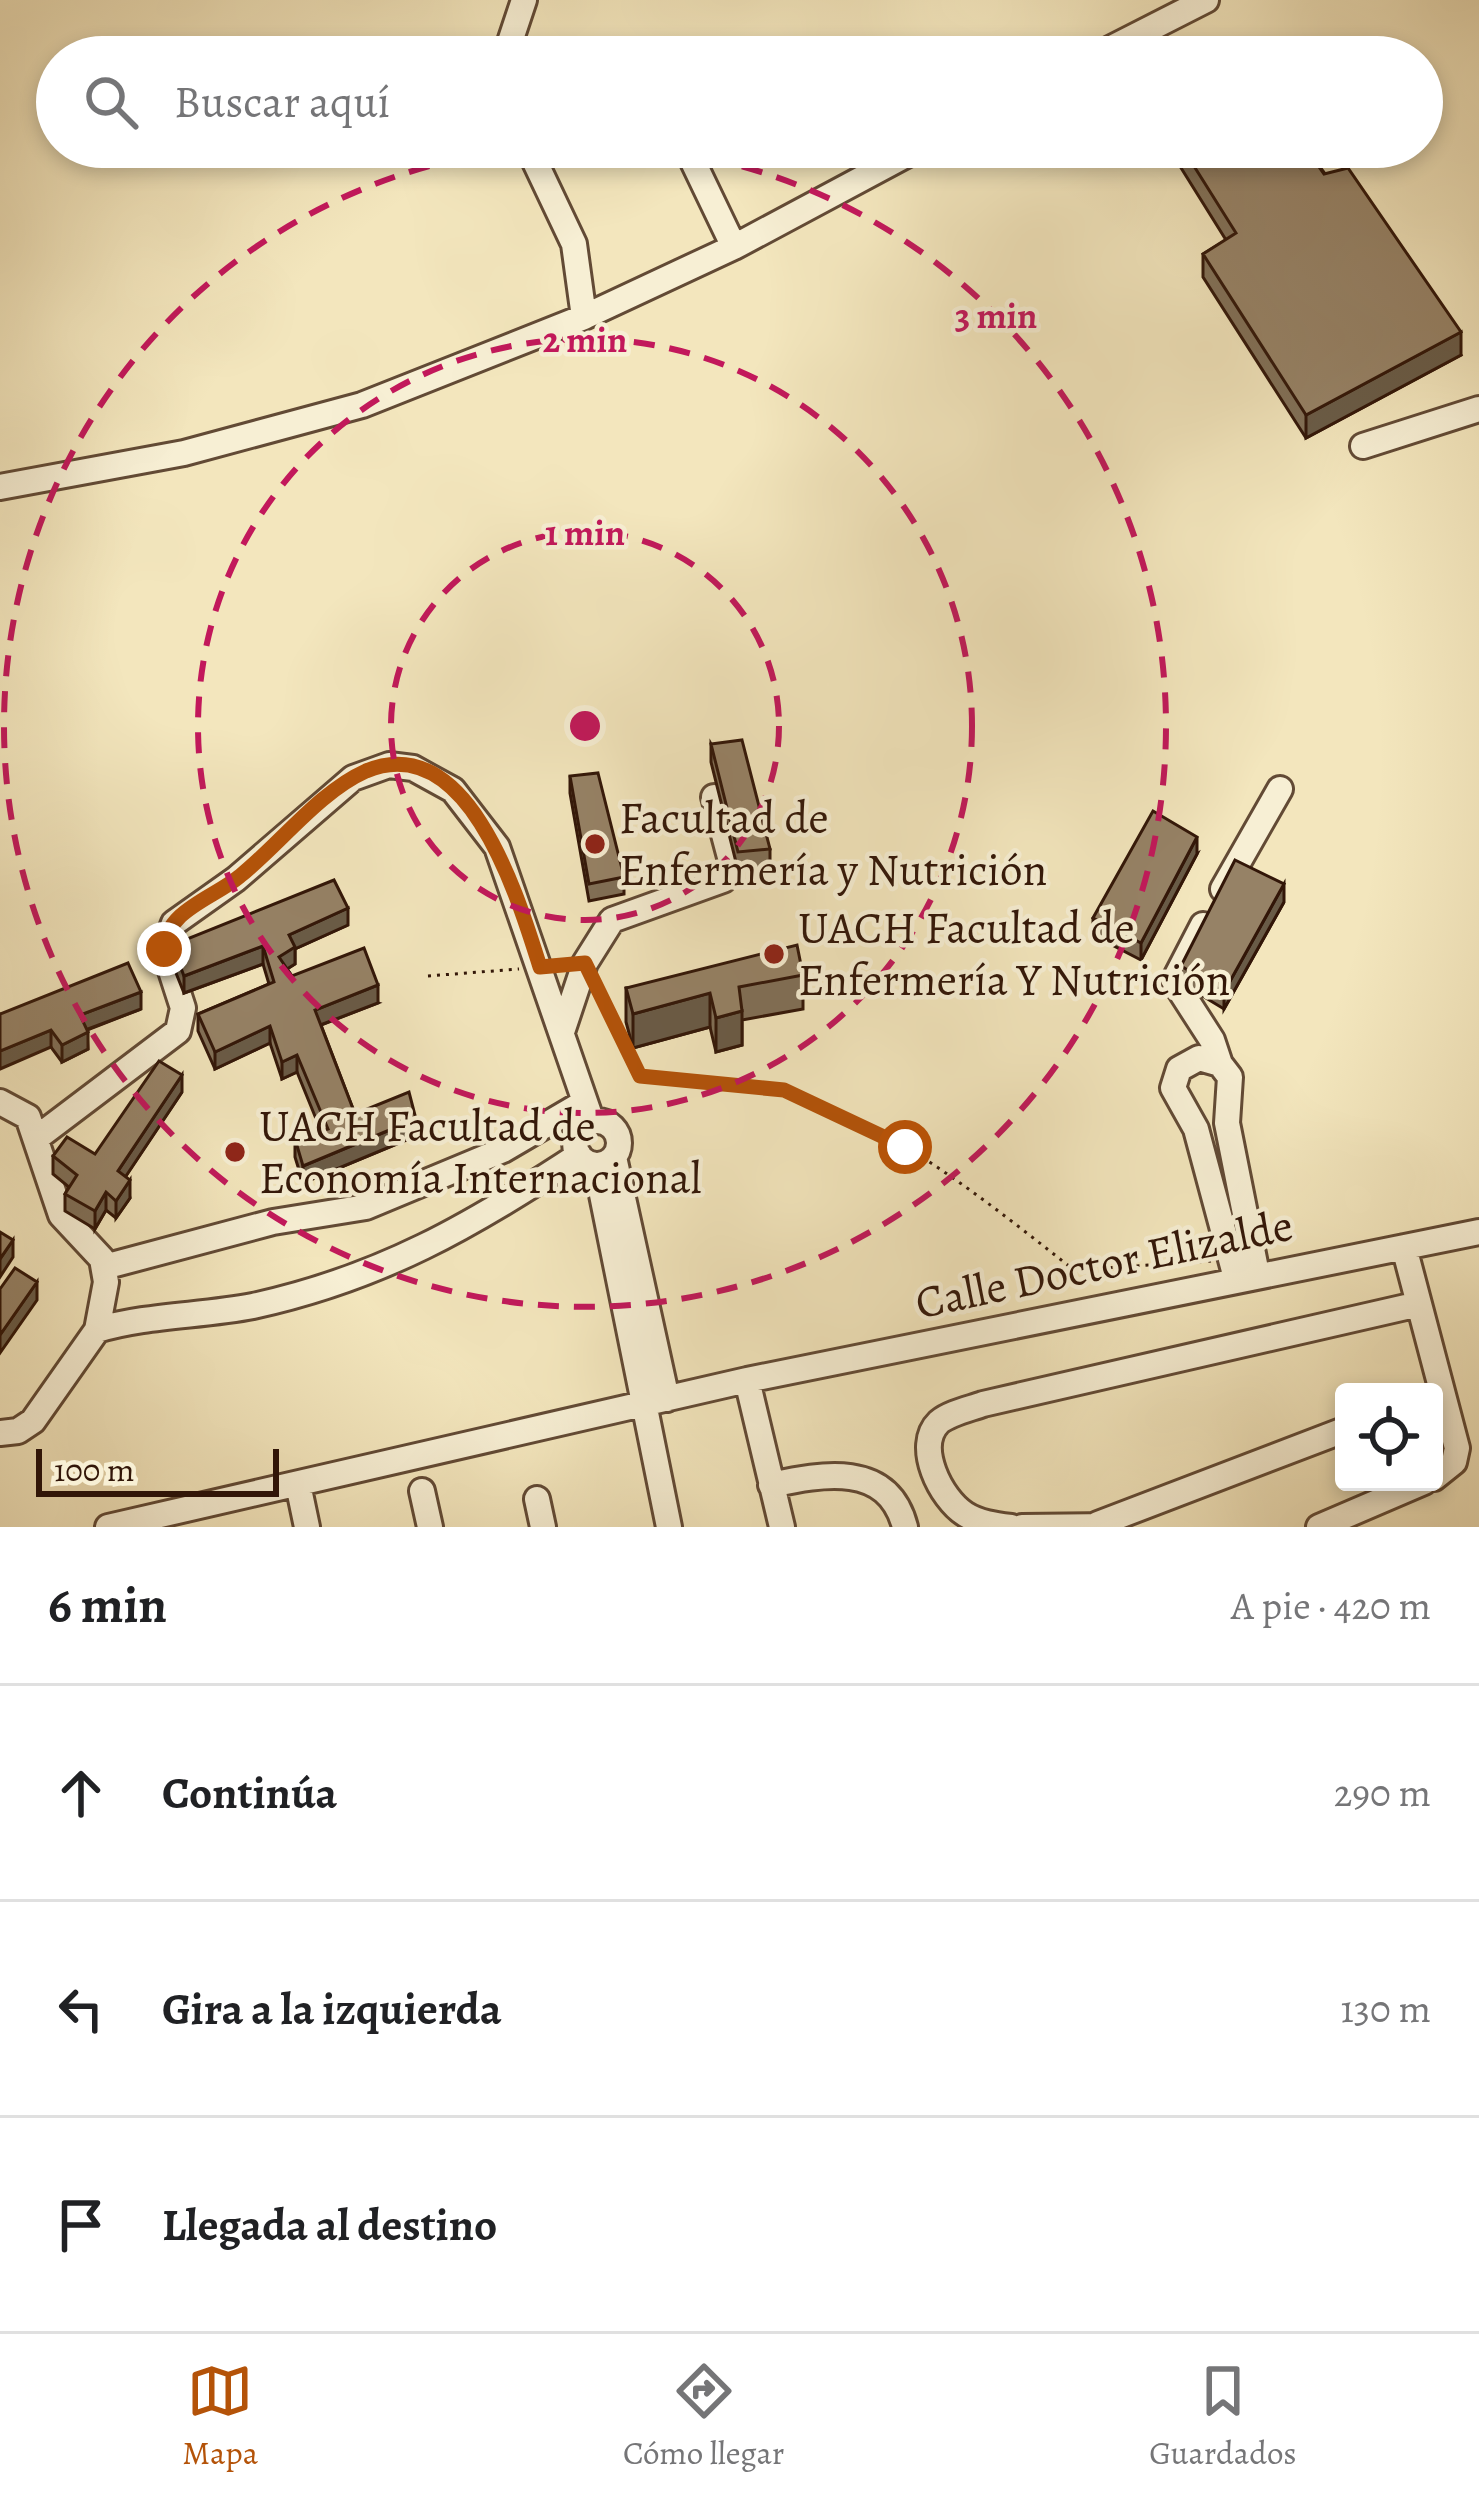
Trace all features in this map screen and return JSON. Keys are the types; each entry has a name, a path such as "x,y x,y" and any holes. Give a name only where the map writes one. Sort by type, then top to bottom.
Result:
{"street":[{"path":"512,36 524,0"},
{"path":"1135,36 1206,0"},
{"path":"539,168 574,244 584,317"},
{"path":"696,168 734,247"},
{"path":"0,487 184,453 323,417 479,362 734,247 882,168"},
{"path":"1363,446 1479,409"},
{"path":"38,1137 178,1031 183,1007 164,949 174,922 236,880 367,771 413,767 465,802 512,879 588,1112 616,1131 619,1144 596,1159 471,1226 363,1276 256,1305 97,1330"},
{"path":"1241,1270 1227,1189 1231,1142 1227,1108 1232,1084 1174,976 1280,788"},
{"path":"562,1032 585,963 606,926 622,914 723,880 731,861 714,797"},
{"path":"1220,1064 1188,1061 1174,1079 1175,1098 1227,1189"},
{"path":"0,1102 23,1113 38,1137 61,1214 88,1240 104,1267 97,1330 33,1421 18,1431 0,1433"},
{"path":"588,1112 577,1135 596,1159 656,1401 669,1527"},
{"path":"104,1267 273,1222 366,1207 588,1112"},
{"path":"1202,1149 1231,1142"},
{"name":"Calle Doctor Elizalde","path":"109,1527 1241,1270 1479,1232"},
{"path":"1404,1246 1436,1383"},
{"path":"1011,1527 970,1517 945,1492 929,1454 931,1434 944,1418 983,1404 1419,1304"},
{"path":"747,1380 782,1527"},
{"path":"1443,1410 1457,1456 1443,1469"},
{"path":"1022,1527 1106,1526 1335,1434"},
{"path":"771,1485 834,1472 850,1475 890,1495 905,1527"},
{"path":"298,1484 308,1527"},
{"path":"422,1491 430,1527"},
{"path":"1318,1527 1403,1491"},
{"path":"537,1499 543,1527"}],"path":[{"path":"585,963 640,1076 784,1090 905,1147 958,1179 1074,1270 1241,1270"},
{"path":"428,976 540,967"}],"building":[{"path":"1195,168 1320,168 1324,174 1348,168 1461,332 1306,415 1203,254 1236,233"},
{"path":"742,740 770,849 738,852 711,744"},
{"name":"Facultad de Enfermería y Nutrición","path":"598,773 624,877 589,884 570,776"},
{"path":"1153,811 1197,837 1141,943 1093,918"},
{"path":"1235,860 1284,884 1224,992 1181,966"},
{"path":"334,880 348,908 289,935 295,947 279,957 292,976 364,948 378,985 315,1010 355,1114 409,1092 416,1119 303,1166 295,1139 328,1129 297,1055 282,1062 270,1026 215,1052 198,1014 274,982 263,946 184,976 172,945"},
{"path":"797,945 803,975 739,987 742,1011 716,1018 710,993 633,1014 626,988"},
{"path":"128,963 141,992 80,1015 88,1032 62,1045 51,1030 0,1051 0,1014"},
{"path":"159,1061 182,1075 118,1171 130,1180 116,1201 106,1192 95,1211 65,1194 77,1175 53,1156 67,1137 95,1154"},
{"path":"0,1232 13,1240 0,1259"},
{"path":"15,1268 37,1282 0,1335 0,1289"}],"place":[{"name":"Facultad de Enfermería y Nutrición","path":"595,844"},
{"name":"UACH Facultad de Enfermería Y Nutrición","path":"774,954"},
{"name":"UACH Facultad de Economía Internacional","path":"235,1152"}],"route":[{"path":"164,949 167,932 185,911 236,880 353,778 379,767 413,767 453,790 497,847 540,967 585,963 640,1076 784,1090 905,1147"}]}
